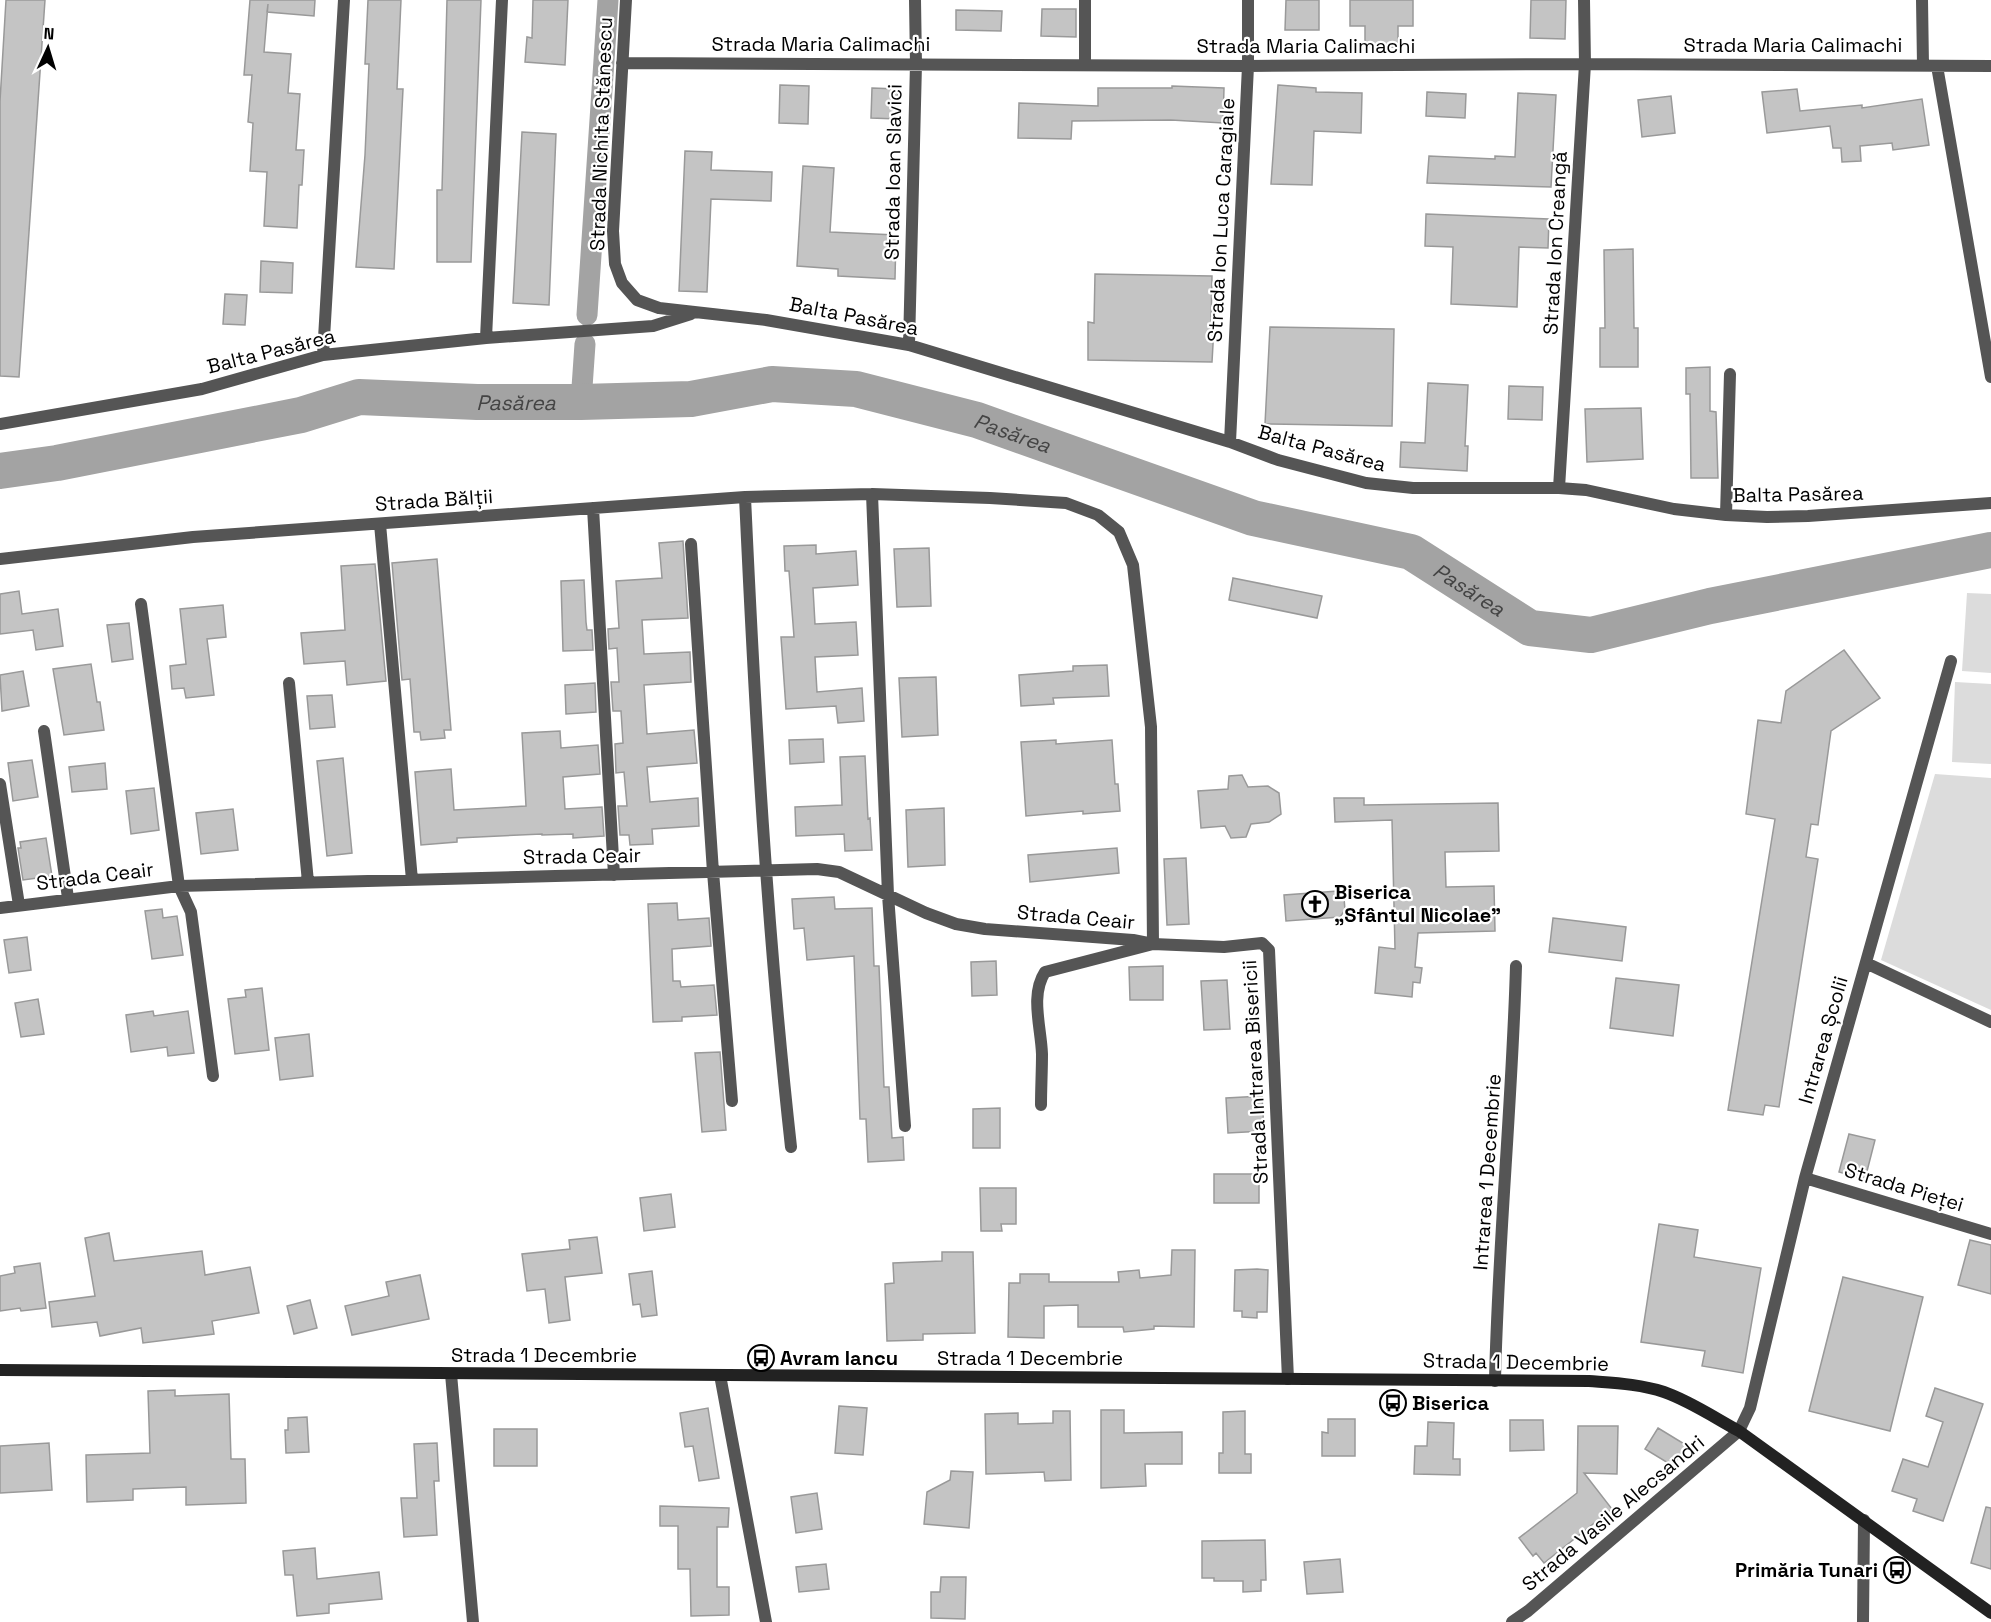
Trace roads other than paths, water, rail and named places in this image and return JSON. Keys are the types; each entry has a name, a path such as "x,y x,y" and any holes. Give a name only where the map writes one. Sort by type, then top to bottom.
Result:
{"main road":[{"name":"Strada 1 Decembrie","path":"0,1370 1589,1381 1628,1384 1663,1392 1739,1431 1991,1613"}],"street":[{"path":"323,355 344,0"},
{"path":"486,338 502,0"},
{"name":"Strada Nichita Stănescu","path":"626,0 612,231 615,264 622,283 637,300"},
{"name":"Strada Ioan Slavici","path":"909,345 916,64 915,0"},
{"path":"1085,0 1085,65"},
{"name":"Strada Ion Luca Caragiale","path":"1230,442 1248,66 1248,0"},
{"name":"Strada Ion Creangă","path":"1559,488 1585,64 1584,0"},
{"path":"1923,0 1923,65"},
{"name":"Strada Maria Calimachi","path":"622,63 1991,66"},
{"path":"1937,66 1991,377"},
{"name":"Balta Pasărea","path":"637,300 659,308 766,320 909,345 1230,442 1278,460 1366,483 1413,488 1586,490 1674,509 1767,517 1991,503"},
{"name":"Balta Pasărea","path":"0,424 202,389 323,355 486,338 653,326 695,312"},
{"path":"1726,515 1730,374"},
{"path":"872,494 888,895 905,1126"},
{"name":"Strada Bălții","path":"0,559 193,537 744,497 872,494 1066,503 1098,515 1119,532 1127,546 1133,565 1151,727 1153,944"},
{"path":"744,497 766,870 779,1038 791,1147"},
{"path":"593,508 614,875"},
{"path":"380,524 412,880"},
{"path":"691,544 713,872 732,1101"},
{"path":"141,604 179,886 191,912 213,1076"},
{"name":"Intrarea Școlii","path":"1739,1431 1755,1390 1805,1178 1951,661"},
{"path":"289,683 308,882"},
{"path":"44,731 68,898"},
{"path":"0,784 19,905"},
{"name":"Strada Ceair","path":"0,908 179,886 817,869 839,872 926,914 956,924 984,929 1121,938 1153,944"},
{"name":"Strada Intrarea Bisericii","path":"1041,1105 1042,1053 1037,996 1040,979 1045,972 1153,944 1224,947 1262,943 1269,950 1288,1379"},
{"path":"1866,963 1991,1022"},
{"name":"Intrarea 1 Decembrie","path":"1495,1381 1497,1315 1513,1069 1516,966"},
{"name":"Strada Pieței","path":"1805,1178 1991,1234"},
{"path":"451,1374 473,1622"},
{"path":"720,1375 766,1622"},
{"name":"Strada Vasile Alecsandri","path":"1512,1622 1530,1617 1739,1431"},
{"path":"1863,1622 1864,1520"}],"waterway":[{"path":"587,315 608,0"},
{"path":"581,402 585,344"},
{"name":"Pasărea","path":"0,471 57,463 301,415 359,397 477,402 691,399 772,384 856,389 977,420 1253,518 1411,552 1530,628 1591,635 1710,606 1991,550"}],"place":[{"name":"Biserica „Sfântul Nicolae\"","path":"1315,904"},
{"name":"Avram Iancu","path":"761,1358"},
{"name":"Biserica","path":"1393,1403"},
{"name":"Primăria Tunari","path":"1897,1570"}]}
